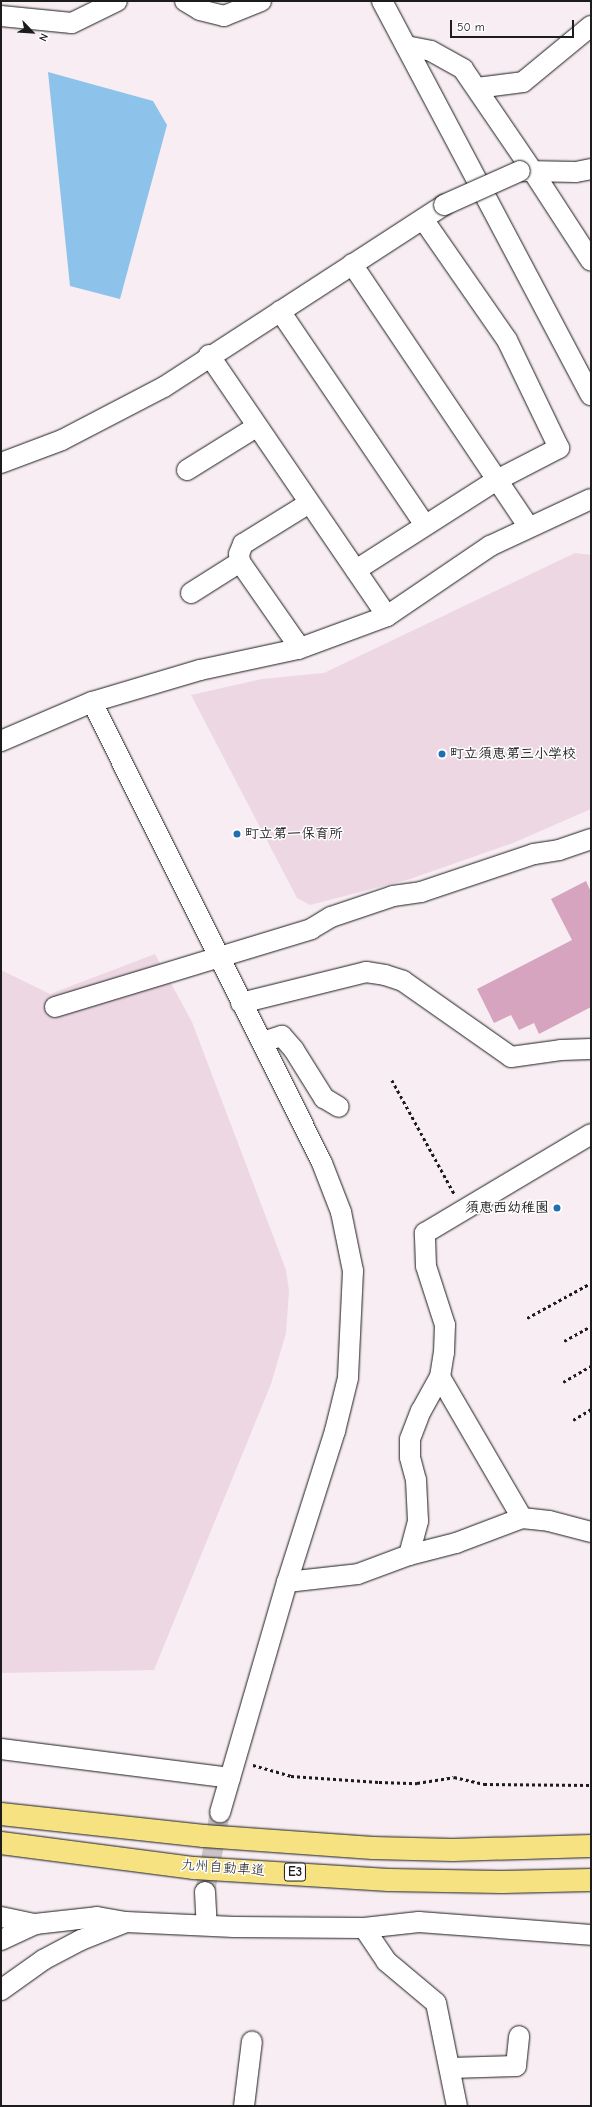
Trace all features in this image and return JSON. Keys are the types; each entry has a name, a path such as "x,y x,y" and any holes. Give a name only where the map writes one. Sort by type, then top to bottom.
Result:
{"highway":[{"name":"E3","path":"1,1814 204,1836 373,1848 453,1850 591,1846"},
{"path":"453,1850 591,1839"},
{"name":"九州自動車道","path":"1,1843 194,1868 389,1880 503,1882 591,1880"},
{"path":"503,1882 591,1886"}],"street":[{"path":"1,16 72,23 117,1"},
{"path":"185,1 200,10 224,16 261,1"},
{"path":"382,1 591,395"},
{"path":"477,88 523,82 591,26"},
{"path":"406,46 431,51 463,69 477,88 526,171 588,249"},
{"path":"1,463 68,437 164,387 209,355 444,205 526,171 576,172 591,169"},
{"path":"356,570 497,480 559,448 507,340 423,219"},
{"path":"352,264 529,527"},
{"path":"280,311 425,525"},
{"path":"209,355 256,427 387,616"},
{"path":"187,470 256,427"},
{"path":"1,741 92,702 200,670 298,649 387,616 490,546 591,499"},
{"path":"298,649 295,641 240,562 239,554 243,544 309,503"},
{"path":"191,592 240,562"},
{"path":"92,702 322,1163 341,1212 353,1271 348,1378 335,1431 287,1582 220,1812"},
{"path":"55,1007 311,929 331,917 386,899 421,892 534,854 559,850 591,839"},
{"path":"241,1003 366,972 385,975 403,981 511,1057 591,1048"},
{"path":"262,1042 282,1036 294,1050 324,1098 339,1107"},
{"path":"408,1555 418,1521 416,1480 410,1457 410,1439 421,1410 440,1377 445,1325 426,1266 424,1242 425,1233 434,1225 591,1134"},
{"path":"440,1377 522,1518"},
{"path":"287,1582 358,1574 408,1555 456,1543 522,1518 549,1521 591,1532"},
{"path":"1,1750 232,1769"},
{"path":"205,1892 207,1925"},
{"path":"1,1917 35,1924 97,1917 126,1922 364,1928 419,1922 591,1935"},
{"path":"1,1990 50,1956 81,1940 126,1922"},
{"path":"1,1940 35,1924"},
{"path":"364,1928 386,1961 436,2003 450,2068 456,2106"},
{"path":"450,2068 516,2066 519,2036"},
{"path":"244,2106 252,2041"}],"path":[{"path":"392,1080 463,1209"},
{"path":"527,1318 591,1283"},
{"path":"564,1341 591,1326"},
{"path":"563,1382 591,1366"},
{"path":"573,1420 591,1409"},
{"path":"232,1769 291,1776 364,1781 417,1783 454,1777 484,1784 591,1786"}],"shaded area":[{"path":"575,553 591,555 591,809 513,843 410,879 310,905 297,898 191,695 262,679 324,673"},
{"path":"155,954 192,1022 286,1270 289,1291 286,1333 271,1384 154,1670 1,1673 1,970 50,994"}],"water":[{"path":"48,72 153,101 167,125 120,299 70,286"}],"building":[{"path":"586,881 591,892 591,1007 539,1034 534,1023 519,1030 511,1015 494,1023 477,989 572,940 551,899"}],"tunnel":[{"path":"205,1892 220,1812"}],"place":[{"name":"町立須恵第三小学校","path":"442,754"},
{"name":"町立第一保育所","path":"237,834"},
{"name":"須恵西幼稚園","path":"557,1208"}]}
